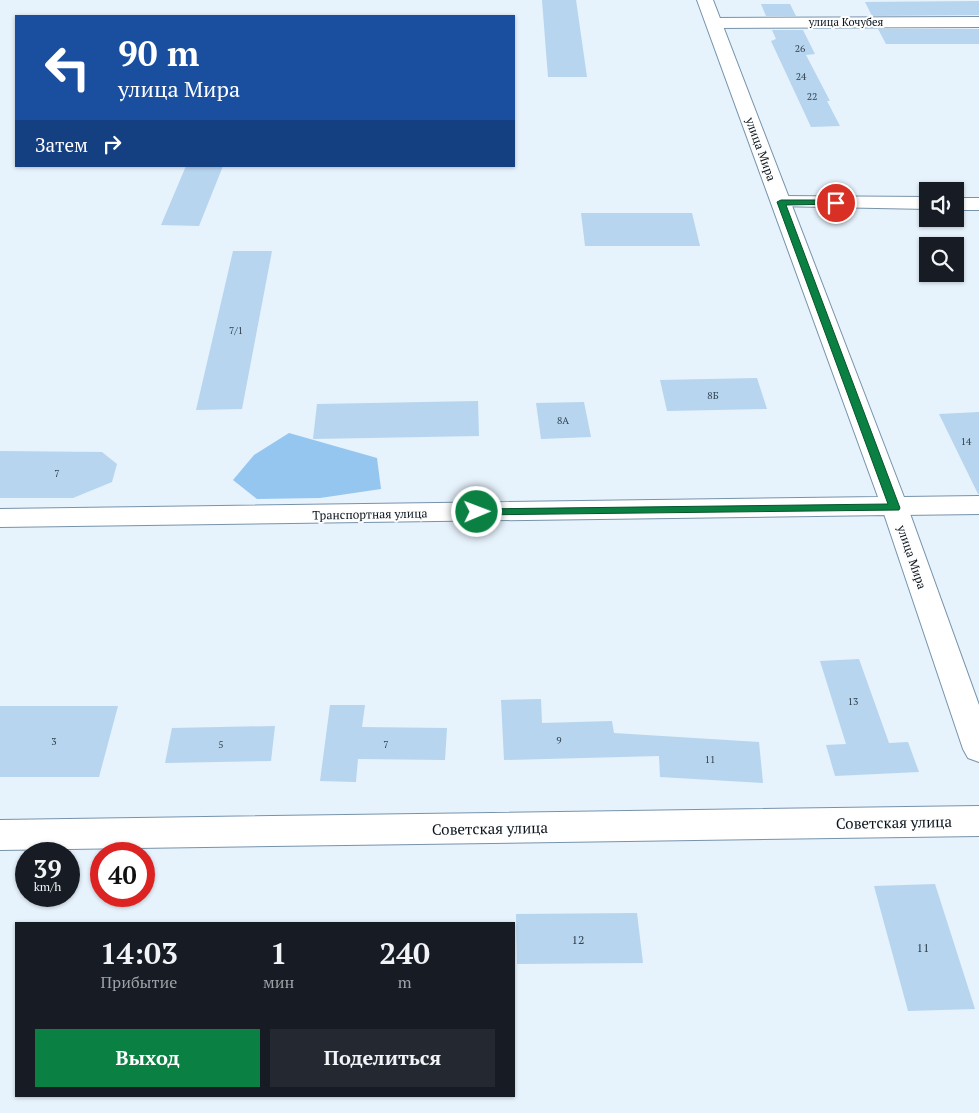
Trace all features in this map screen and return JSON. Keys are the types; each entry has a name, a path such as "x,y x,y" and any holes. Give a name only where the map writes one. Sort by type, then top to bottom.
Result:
{"street":[{"name":"улица Мира","path":"705,0 895,508 979,749"},
{"name":"улица Кочубея","path":"714,22 979,22"},
{"path":"781,202 919,203"},
{"path":"964,204 979,204"},
{"name":"Транспортная улица","path":"0,518 979,506"},
{"name":"Советская улица","path":"0,834 979,821"}],"shaded area":[{"path":"289,433 377,458 381,489 320,498 257,499 233,480 254,455"}],"building":[{"path":"542,0 576,0 587,77 548,77"},
{"path":"979,1 979,15 872,16 865,2"},
{"path":"761,4 790,4 796,16 766,16"},
{"path":"878,29 979,29 979,44 886,44"},
{"path":"772,30 803,30 815,54 806,55 830,101 827,101 840,126 811,127 771,41 776,39"},
{"path":"186,167 223,167 199,226 161,225"},
{"path":"581,213 692,213 700,246 585,246"},
{"path":"233,251 272,251 242,409 196,410"},
{"path":"757,378 767,409 667,411 660,380"},
{"path":"478,401 479,436 313,439 317,404"},
{"path":"584,402 591,437 541,439 536,403"},
{"path":"979,412 979,494 978,494 939,414"},
{"path":"0,451 102,452 117,464 112,482 73,498 0,498"},
{"path":"859,659 889,743 908,742 919,772 835,776 826,745 846,744 820,661"},
{"path":"541,699 542,723 612,721 614,733 759,742 763,783 660,777 659,756 504,760 501,700"},
{"path":"330,705 365,705 362,727 447,728 445,760 358,759 356,782 320,781"},
{"path":"0,706 118,706 99,777 0,777"},
{"path":"275,726 271,761 165,763 172,728"},
{"path":"935,884 975,1009 908,1011 874,886"},
{"path":"637,913 643,963 517,964 516,914"}],"route":[{"path":"477,512 895,508 781,202 836,203"}]}
